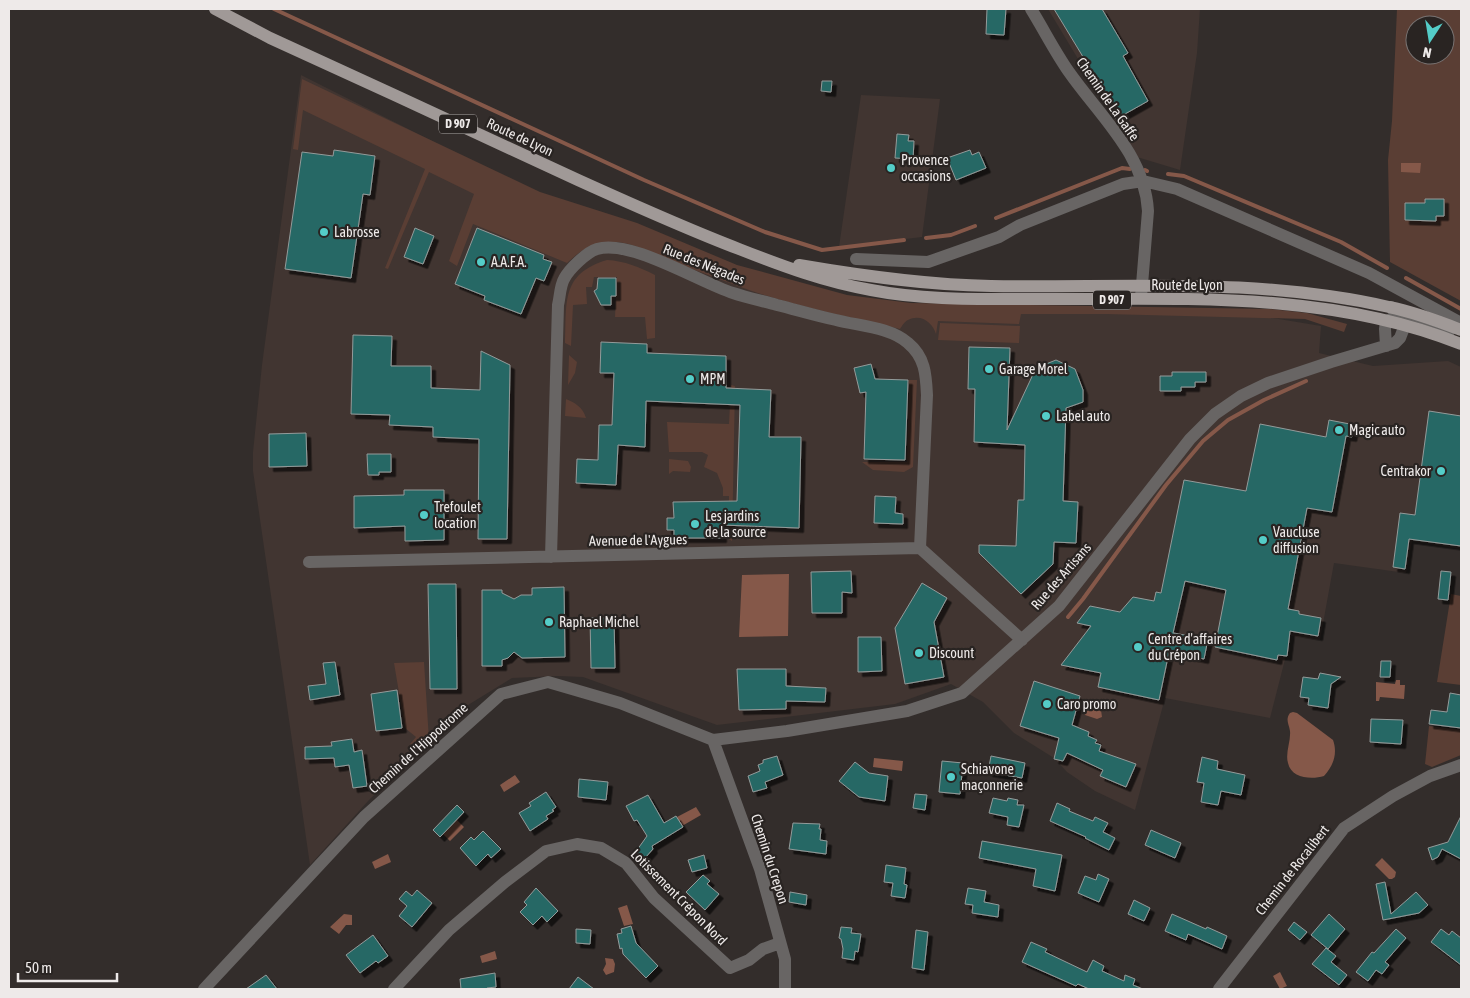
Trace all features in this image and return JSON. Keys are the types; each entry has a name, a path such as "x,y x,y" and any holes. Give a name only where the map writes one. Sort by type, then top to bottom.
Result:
{"main road":[{"name":"Route de Lyon","path":"215,9 270,38 648,212 762,259 814,277 871,290 954,298 1238,301 1283,304 1333,310 1386,321 1402,321 1461,344"},
{"name":"Route de Lyon","path":"762,259 857,275 949,284 1242,287 1346,298 1391,307 1461,331"}],"street":[{"name":"Chemin de La Gaffe","path":"1031,9 1069,72 1111,124 1144,181 1148,211 1140,300"},
{"path":"856,259 928,262 999,237 1020,224 1123,184 1144,181 1176,189 1369,273 1461,323"},
{"name":"Rue des Négades","path":"551,557 558,305 564,279 580,259 596,250 612,247 642,255 733,293 892,334 907,342 918,352 924,364 927,386 920,548"},
{"path":"1391,307 1402,321 1461,331"},
{"path":"1386,321 1384,337 1386,346"},
{"name":"Rue des Artisans","path":"713,740 787,731 907,711 962,693 1059,606 1185,445 1215,414 1241,396 1268,383 1395,343 1400,338 1402,321"},
{"path":"920,548 1022,640"},
{"name":"Avenue de l'Aygues","path":"309,562 920,548"},
{"name":"Chemin de l'Hippodrome","path":"210,988 364,817 501,694 548,682 620,703 713,740"},
{"name":"Chemin du Crepon","path":"713,740 760,869 785,959 785,989"},
{"name":"Chemin de Rocalibert","path":"1219,989 1344,828 1393,796 1430,776 1461,765"},
{"name":"Lotissement Crépon Nord","path":"394,989 449,930 505,882 546,851 577,844 601,848 626,862 654,898 730,968 749,960 763,949 780,943"}],"shaded area":[{"path":"1048,9 1200,9 1197,53 1180,170 1137,157"},
{"path":"1397,9 1461,9 1461,301 1390,262 1388,160 1392,121"},
{"path":"301,75 581,216 785,285 923,311 1248,314 1321,326 1319,353 1373,366 1448,361 1461,367 1461,549 1412,541 1406,573 1334,563 1320,640 1291,636 1270,718 1165,698 1135,810 1095,791 1067,772 1054,758 1014,733 983,702 951,684 895,704 717,725 583,677 512,678 468,705 369,800 310,865 253,471 253,452 262,365"},
{"path":"302,79 540,192 637,223 737,265 847,295 911,303 1269,309 1307,313 1347,324 1344,332 1305,319 1021,314 1019,324 938,321 936,334 932,326 922,318 908,320 900,329 786,302 628,244 609,242 595,244 578,253 567,263 473,224 457,266 449,261 474,194 429,172 388,269 385,268 425,169 303,110 298,150 293,149"},
{"name":"Provence occasions","path":"861,95 940,99 922,237 839,247"},
{"path":"1401,163 1421,163 1420,173 1401,172"},
{"path":"607,260 632,265 655,275 655,338 647,339 645,317 615,317 617,277 594,277 592,287 586,287 587,304 573,305 571,346 565,343 569,292 581,273"},
{"path":"940,323 1020,326 1019,343 938,340"},
{"path":"569,355 577,362 575,373 568,385"},
{"path":"909,380 917,380 913,467 904,472 873,470 862,462 907,462"},
{"path":"731,385 735,386 732,541 729,539 729,496 723,496 723,488 717,473 704,467 708,455 702,452 669,452 667,422 729,424"},
{"path":"566,399 581,408 586,418 565,416"},
{"path":"669,459 688,461 691,467 690,472 673,471 669,474"},
{"path":"789,574 788,636 739,637 742,575"},
{"path":"1451,594 1461,596 1461,685 1437,682"},
{"path":"424,662 429,740 419,747 410,744 416,737 405,728 394,663"},
{"path":"1396,680 1400,680 1400,685 1405,685 1404,699 1380,697 1379,701 1376,701 1376,682 1395,684"},
{"path":"1085,706 1101,710 1102,717 1097,719 1085,715 1083,710"},
{"path":"1293,712 1333,740 1334,760 1324,776 1302,777 1290,768 1287,759 1290,735 1288,720 1290,713"},
{"path":"1429,726 1461,730 1461,755 1432,767 1425,764"},
{"path":"874,758 903,761 902,771 873,767"},
{"path":"515,775 520,782 504,792 500,785"},
{"path":"696,807 701,815 682,826 677,817"},
{"path":"457,820 464,827 450,841 443,834"},
{"path":"388,854 391,862 375,869 372,862"},
{"path":"1382,858 1396,872 1395,877 1392,879 1389,879 1375,865"},
{"path":"627,905 633,924 624,926 618,908"},
{"path":"344,914 352,915 352,925 346,925 339,934 330,927"},
{"path":"495,951 497,959 482,963 480,956"},
{"path":"605,958 613,959 615,964 614,972 606,975 603,970 606,964"},
{"path":"1280,972 1287,986 1280,989 1273,976"}],"building":[{"path":"987,9 1006,9 1004,35 986,34"},
{"path":"1054,9 1102,9 1128,53 1123,56 1148,101 1116,119 1091,77 1094,75"},
{"path":"822,81 832,81 831,92 821,91"},
{"path":"897,134 909,135 908,141 914,141 913,159 895,158"},
{"name":"Labrosse","path":"334,150 375,156 370,195 363,194 351,278 285,269 302,152 333,156"},
{"path":"970,150 972,155 979,152 986,168 956,180 947,158"},
{"path":"1425,199 1444,199 1444,216 1436,216 1436,221 1405,220 1405,203 1425,203"},
{"path":"415,228 434,236 423,264 404,257"},
{"path":"477,228 544,255 543,259 552,262 544,281 536,278 521,314 484,300 485,296 455,284"},
{"path":"598,278 616,278 616,296 611,296 611,305 601,305 594,291 597,289"},
{"path":"353,335 392,336 391,366 431,366 431,388 480,390 481,351 510,365 507,539 478,539 479,439 433,437 433,427 389,425 390,415 351,414"},
{"path":"601,342 647,344 647,353 726,356 726,388 771,390 769,437 801,437 799,528 722,525 722,538 674,538 674,530 667,530 667,518 674,518 673,502 737,501 740,405 646,401 645,447 618,445 616,485 576,483 577,459 598,460 599,425 612,425 614,373 600,373"},
{"path":"969,347 1010,348 1007,430 1036,368 1056,360 1075,369 1083,390 1083,402 1066,408 1063,501 1078,502 1076,543 1054,542 1053,564 1021,594 979,553 979,545 1016,546 1018,500 1024,500 1025,445 974,442 975,389 968,389"},
{"path":"871,364 875,379 908,380 905,460 864,459 866,392 860,393 854,368"},
{"path":"1172,372 1206,372 1206,382 1195,382 1195,387 1181,387 1181,391 1160,391 1160,376 1172,376"},
{"name":"Centrakor","path":"1429,411 1461,416 1461,546 1409,539 1405,569 1393,567 1400,513 1415,515"},
{"path":"1329,420 1355,425 1352,437 1346,436 1332,512 1307,508 1288,609 1299,611 1299,614 1321,618 1318,636 1290,631 1287,656 1278,655 1277,660 1215,647 1226,590 1185,581 1173,633 1208,639 1204,659 1169,652 1159,700 1098,687 1101,673 1061,665 1091,626 1077,623 1090,606 1120,612 1133,597 1154,601 1156,592 1161,593 1184,480 1246,491 1260,424 1326,437"},
{"path":"306,433 307,466 269,467 269,434"},
{"path":"367,454 391,454 391,472 379,472 379,475 368,475"},
{"path":"404,490 444,490 444,540 405,541 405,526 354,528 354,496 404,495"},
{"path":"875,496 896,497 895,513 903,514 903,524 874,523"},
{"path":"851,571 852,593 842,592 842,613 812,613 811,572"},
{"path":"1441,571 1451,572 1448,600 1438,599"},
{"name":"Discount","path":"922,583 947,598 934,622 944,677 905,684 895,628"},
{"path":"428,584 456,584 457,689 430,689"},
{"path":"564,587 565,657 522,658 514,652 508,658 502,660 502,666 482,666 482,590 502,590 502,593 514,599 521,595 532,595 532,588"},
{"path":"590,618 614,618 615,668 591,668"},
{"path":"858,637 881,637 882,671 858,672"},
{"path":"1381,661 1391,661 1390,677 1380,677"},
{"path":"335,662 340,695 310,700 308,686 326,684 323,663"},
{"path":"737,669 786,669 786,686 826,688 825,702 786,701 786,709 739,710"},
{"path":"1320,673 1341,677 1331,684 1328,708 1308,705 1309,698 1300,697 1303,677 1318,679"},
{"path":"1034,681 1080,696 1072,725 1089,732 1088,736 1097,740 1095,743 1101,745 1099,751 1136,764 1126,787 1100,776 1103,770 1067,753 1063,761 1054,759 1059,738 1020,726"},
{"path":"397,690 402,728 376,731 371,694"},
{"path":"1450,693 1461,695 1461,728 1429,724 1431,710 1447,712"},
{"path":"1371,719 1403,720 1401,744 1370,742"},
{"path":"352,739 354,752 362,750 367,786 353,788 349,765 335,767 334,758 305,759 305,747 332,746 331,742"},
{"path":"777,756 783,775 765,782 767,788 753,792 748,776 760,771 758,765 763,763 763,760"},
{"path":"991,756 1025,763 1022,778 988,772"},
{"path":"1202,757 1218,761 1217,769 1245,775 1241,795 1221,791 1218,805 1201,802 1204,783 1197,782"},
{"name":"Schiavone maçonnerie","path":"942,761 963,763 960,794 939,792"},
{"path":"855,762 869,773 888,776 885,801 859,797 839,781"},
{"path":"579,779 608,782 606,800 578,797"},
{"path":"546,792 556,807 552,810 554,811 546,816 548,819 530,831 519,813 531,806 529,803"},
{"path":"915,794 927,795 925,810 913,808"},
{"path":"648,795 664,823 676,816 683,827 652,846 653,849 645,858 639,853 632,857 647,836 637,820 634,821 626,806"},
{"path":"993,798 1007,801 1008,798 1018,800 1017,805 1024,805 1019,827 1007,825 1008,817 989,813"},
{"path":"1057,803 1070,809 1069,811 1093,821 1095,817 1108,823 1103,832 1115,838 1109,850 1086,837 1050,821"},
{"path":"457,805 464,812 440,837 433,830"},
{"path":"1461,816 1461,859 1442,849 1438,857 1432,860 1428,848 1448,842"},
{"path":"793,823 820,824 820,840 827,841 826,854 789,849"},
{"path":"1151,830 1181,843 1175,858 1145,845"},
{"path":"483,831 501,849 491,858 488,854 476,866 460,848 471,837 474,840"},
{"path":"982,841 1062,855 1055,891 1033,886 1036,869 979,858"},
{"path":"704,855 707,868 692,872 688,860"},
{"path":"886,865 906,868 904,884 907,885 905,898 891,896 893,883 884,882"},
{"path":"1098,874 1109,879 1099,902 1078,893 1085,876 1096,880"},
{"path":"703,875 710,881 707,884 719,894 705,910 686,892"},
{"path":"1385,882 1391,914 1416,892 1428,905 1419,913 1383,920 1376,884"},
{"path":"536,888 558,911 547,922 542,916 533,925 520,912 527,905 524,902"},
{"path":"968,888 986,891 984,902 999,905 998,917 972,913 973,905 965,904"},
{"path":"417,890 432,903 412,927 399,916 407,906 399,899 406,891 412,896"},
{"path":"790,892 807,895 806,905 789,902"},
{"path":"1134,900 1150,908 1144,921 1128,914"},
{"path":"1172,914 1227,936 1222,949 1188,934 1186,940 1165,931"},
{"path":"1329,914 1345,929 1328,949 1311,935"},
{"path":"1294,922 1307,932 1300,940 1288,930"},
{"path":"631,926 636,943 658,966 646,978 623,954 622,948 620,949 617,934 622,933 621,929"},
{"path":"841,927 852,928 851,933 861,934 858,952 855,951 854,960 842,958 843,949 841,939 839,938"},
{"path":"576,929 591,930 590,944 576,943"},
{"path":"1396,929 1406,938 1385,962 1389,965 1382,974 1376,970 1368,981 1356,972 1372,952 1374,953"},
{"path":"1441,929 1449,935 1452,931 1461,938 1461,965 1431,942"},
{"path":"916,930 928,932 924,970 912,968"},
{"path":"373,935 388,956 378,963 376,961 360,973 346,955"},
{"path":"1031,942 1047,949 1045,952 1087,972 1093,960 1104,966 1102,971 1124,981 1125,975 1135,979 1133,985 1143,989 1089,989 1078,984 1076,986 1022,962"},
{"path":"1326,948 1336,956 1331,962 1347,975 1339,985 1312,964"},
{"path":"495,973 496,987 461,989 460,979"},
{"path":"266,975 277,989 246,989"},
{"path":"578,977 594,989 569,989"}],"waterway":[{"path":"274,9 644,180 765,232 822,250 904,240"},
{"path":"996,218 1122,168 1130,169"},
{"path":"1168,174 1184,176 1341,242 1387,268"},
{"path":"926,238 951,235 975,226"},
{"path":"1406,278 1461,309"},
{"path":"1068,617 1166,485 1203,441 1228,420 1264,400 1306,381"}],"place":[{"name":"Provence occasions","path":"891,168"},
{"name":"Labrosse","path":"324,232"},
{"name":"A.A.F.A.","path":"481,262"},
{"name":"Garage Morel","path":"989,369"},
{"name":"MPM","path":"690,379"},
{"name":"Label auto","path":"1046,416"},
{"name":"Magic auto","path":"1339,430"},
{"name":"Centrakor","path":"1441,471"},
{"name":"Trefoulet location","path":"424,515"},
{"name":"Les jardins de la source","path":"695,524"},
{"name":"Vaucluse diffusion","path":"1263,540"},
{"name":"Raphael Michel","path":"549,622"},
{"name":"Centre d'affaires du Crépon","path":"1138,647"},
{"name":"Discount","path":"919,653"},
{"name":"Caro promo","path":"1047,704"},
{"name":"Schiavone maçonnerie","path":"951,777"}]}
